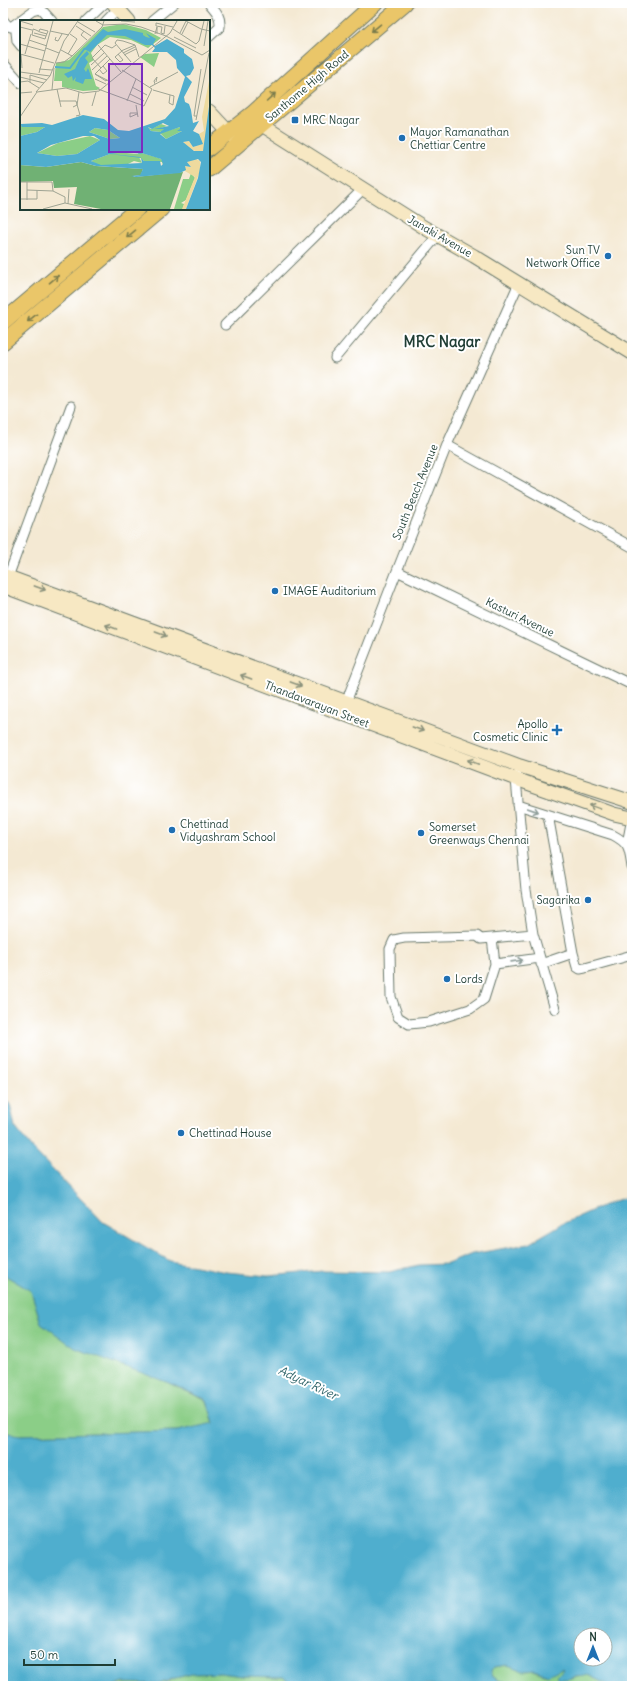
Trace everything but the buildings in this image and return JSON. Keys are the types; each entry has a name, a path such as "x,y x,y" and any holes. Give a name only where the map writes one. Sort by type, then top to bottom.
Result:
{"main road":[{"name":"Santhome High Road","path":"210,168 239,144 257,119 375,3"},
{"name":"Santhome High Road","path":"210,147 228,132 257,119 405,3"},
{"path":"3,322 136,210"},
{"path":"3,342 160,210"}],"street":[{"path":"87,20 105,3"},
{"path":"153,20 174,3"},
{"path":"209,3 221,20 220,27 210,36"},
{"path":"107,20 116,6 128,20"},
{"path":"3,20 8,26 11,26 33,11 41,9 51,20"},
{"path":"28,20 32,16 40,16 43,20"},
{"path":"20,28 16,32 17,41 20,45"},
{"path":"5,65 20,82"},
{"path":"210,112 239,144"},
{"name":"Janaki Avenue","path":"257,119 363,189 632,353"},
{"path":"225,325 363,189"},
{"path":"335,358 438,235"},
{"name":"South Beach Avenue","path":"348,709 397,570 447,445 519,283"},
{"path":"5,579 71,406"},
{"path":"447,445 632,546"},
{"name":"Kasturi Avenue","path":"397,570 632,685"},
{"name":"Thandavarayan Street","path":"5,579 141,632 348,709 632,802"},
{"name":"Thandavarayan Street","path":"348,709 516,779 614,814 632,818"},
{"path":"520,766 516,779 526,890 533,934 555,1009"},
{"path":"518,804 613,835 627,844"},
{"path":"548,815 575,963 580,969 632,955"},
{"path":"632,818 627,844 632,867"},
{"path":"492,938 495,964 484,998 470,1009 429,1022 409,1024 398,1017 391,998 390,949 394,940 404,938 477,936 481,939 533,934"},
{"path":"495,964 540,961 573,953"}],"green space":[{"path":"3,1274 31,1291 41,1323 207,1401 214,1424 177,1431 20,1435 3,1432"},
{"path":"508,1665 526,1671 534,1670 544,1674 549,1674 562,1668 572,1678 588,1675 610,1686 521,1686 494,1679 491,1670 494,1667"},
{"path":"221,1673 243,1676 284,1677 296,1685 311,1685 319,1681 332,1681 352,1685 362,1683 367,1686 113,1686 124,1683 138,1682 147,1685 168,1682 175,1678 192,1674"}],"water":[{"name":"Adyar River","path":"3,1099 10,1104 15,1127 30,1146 103,1222 170,1261 226,1272 268,1276 323,1271 389,1272 419,1265 447,1264 472,1254 528,1244 560,1225 604,1205 632,1195 632,1686 610,1686 588,1675 559,1679 557,1677 563,1669 562,1668 548,1675 534,1670 523,1671 508,1665 494,1667 491,1670 492,1676 498,1680 521,1686 367,1686 362,1683 347,1685 332,1681 319,1681 311,1685 296,1685 284,1677 243,1676 221,1673 192,1674 159,1684 124,1683 113,1686 3,1686 3,1432 20,1435 177,1431 214,1423 207,1400 169,1383 75,1348 41,1323 31,1291 3,1274"}],"place":[{"name":"MRC Nagar","path":"295,120"},
{"name":"Mayor Ramanathan Chettiar Centre","path":"402,138"},
{"name":"Sun TV Network Office","path":"608,256"},
{"name":"IMAGE Auditorium","path":"275,591"},
{"name":"Apollo Cosmetic Clinic","path":"557,730"},
{"name":"Chettinad Vidyashram School","path":"172,830"},
{"name":"Somerset Greenways Chennai","path":"421,833"},
{"name":"Sagarika","path":"588,900"},
{"name":"Lords","path":"447,979"},
{"name":"Chettinad House","path":"181,1133"}],"district":[{"name":"MRC Nagar","path":"442,342"}]}
